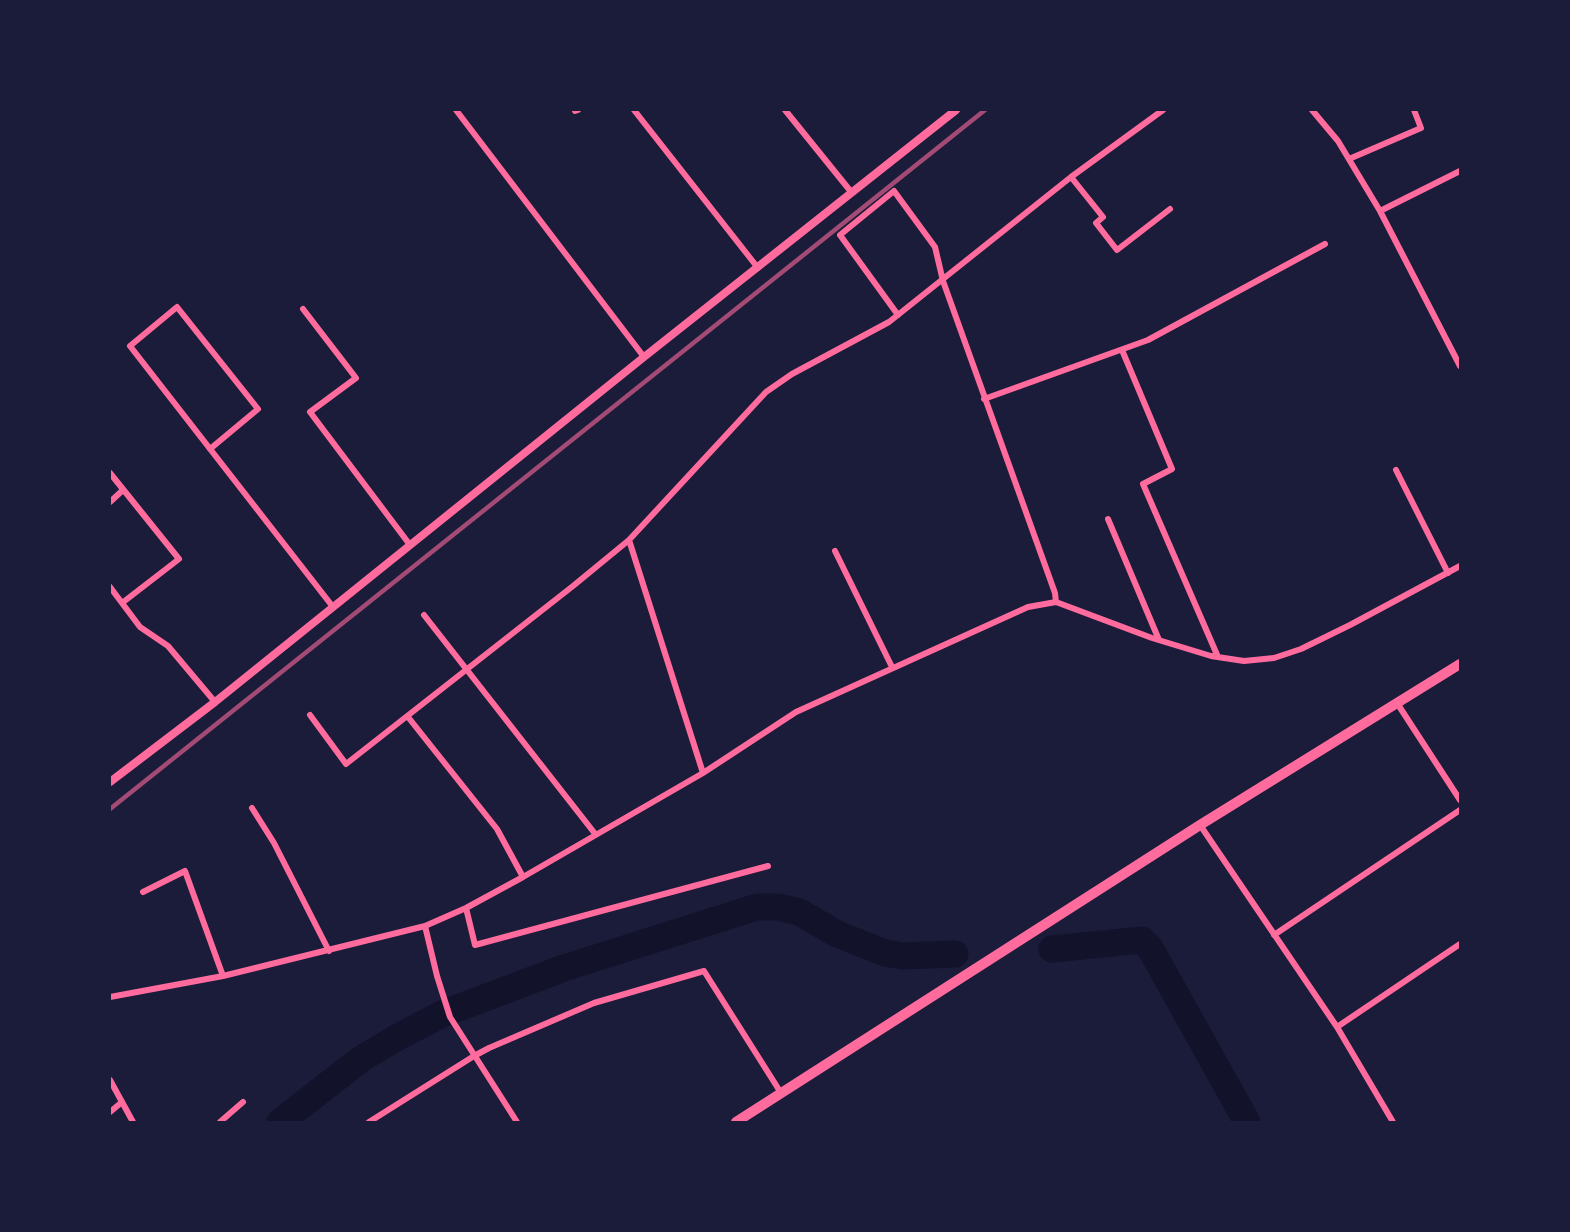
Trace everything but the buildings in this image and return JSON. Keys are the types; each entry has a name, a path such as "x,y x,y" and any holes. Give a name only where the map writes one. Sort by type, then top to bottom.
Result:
{"highway":[{"path":"736,1122 1200,825 1461,664"}],"street":[{"path":"456,110 644,357"},
{"path":"634,110 758,268"},
{"path":"785,110 852,193"},
{"path":"110,782 215,702 956,110"},
{"path":"310,715 346,764 629,540 766,392 792,374 889,322 1071,177 1163,110"},
{"path":"1312,110 1349,159 1380,211 1461,366"},
{"path":"1349,159 1421,128 1414,110"},
{"path":"1380,211 1461,171"},
{"path":"1071,177 1103,217 1095,224 1117,250 1170,209"},
{"path":"898,315 840,235 894,191 936,247 943,281 1055,593 1056,602"},
{"path":"984,399 1148,340 1324,244"},
{"path":"210,448 258,410 177,307 130,346 333,607"},
{"path":"303,309 356,378 310,412 410,545"},
{"path":"1122,350 1172,469 1143,484 1218,657"},
{"path":"1396,470 1448,573"},
{"path":"110,473 179,559 122,603"},
{"path":"110,502 123,490"},
{"path":"1108,519 1159,640"},
{"path":"629,540 703,773"},
{"path":"835,551 892,667"},
{"path":"110,997 223,976 425,926 466,908 596,835 703,773 796,712 1028,607 1056,602 1159,640 1218,657 1244,660 1274,658 1301,649 1461,566"},
{"path":"110,587 140,627 168,646 215,702"},
{"path":"424,615 596,835"},
{"path":"1397,703 1461,800"},
{"path":"408,717 497,829 523,877"},
{"path":"252,808 274,843 329,951"},
{"path":"1274,935 1461,810"},
{"path":"1200,825 1337,1027 1392,1122"},
{"path":"466,908 475,945 768,866"},
{"path":"143,892 185,871 223,976"},
{"path":"425,926 450,1017 517,1122"},
{"path":"1337,1027 1461,944"},
{"path":"369,1122 474,1056 594,1003 704,971 781,1093"},
{"path":"110,1080 133,1122"},
{"path":"110,1112 122,1102"},
{"path":"220,1122 243,1102"}],"waterway":[{"path":"280,1122 361,1059 442,1014 564,968 757,907 778,907 799,912 837,934 885,953 903,956 955,954"},
{"path":"1052,949 1142,940 1150,948 1247,1122"}],"railway":[{"path":"110,809 985,110"}]}
